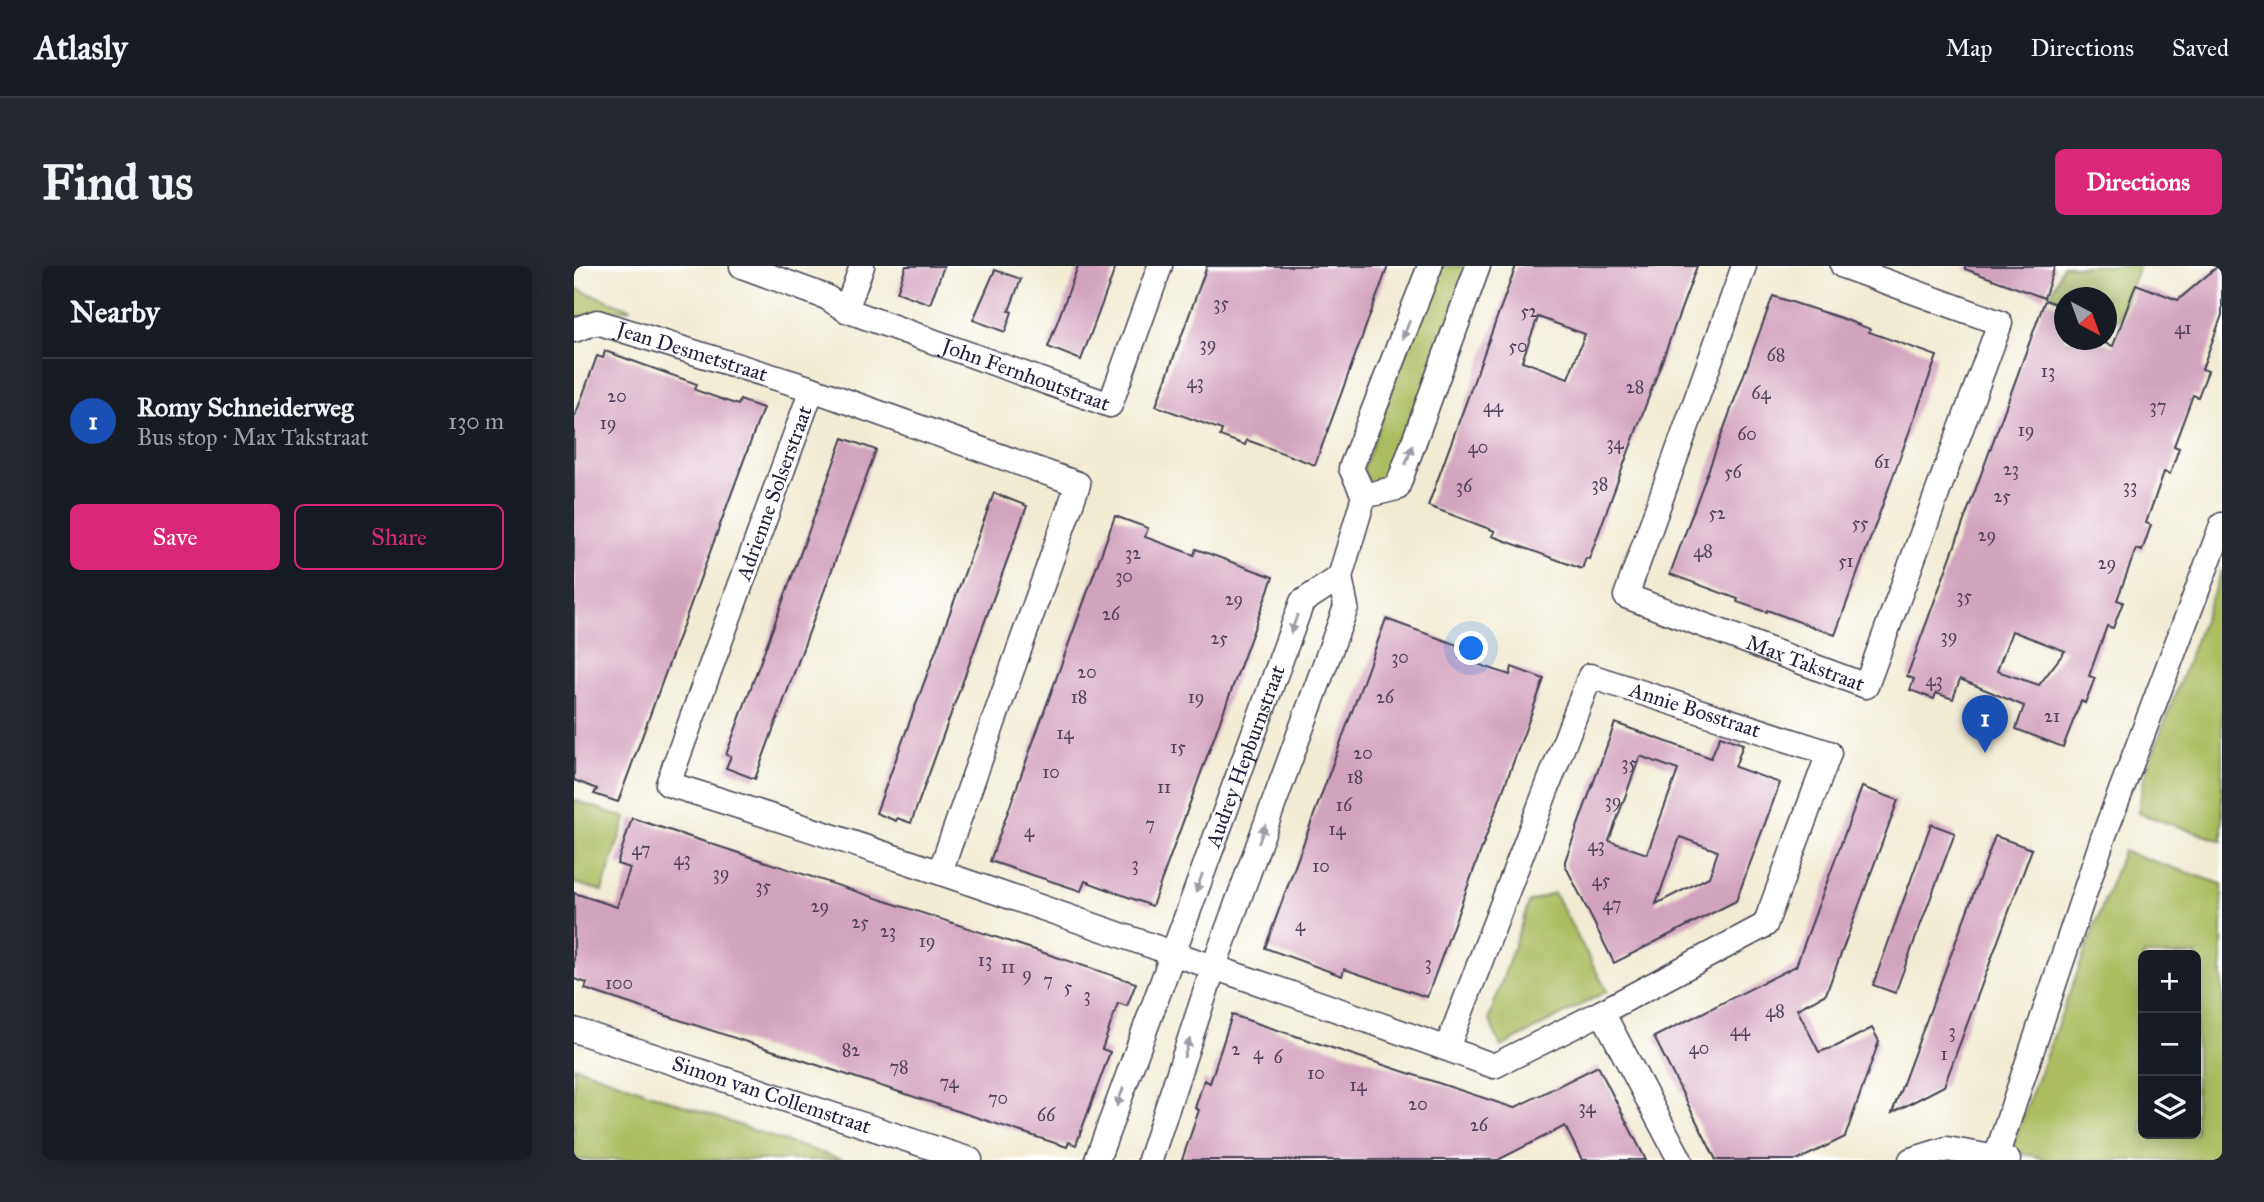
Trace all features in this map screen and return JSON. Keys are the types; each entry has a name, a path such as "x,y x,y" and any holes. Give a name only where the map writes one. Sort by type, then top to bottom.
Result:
{"street":[{"path":"742,266 826,297 846,310 862,266"},
{"name":"John Fernhoutstraat","path":"846,310 1110,405 1160,266"},
{"path":"1430,266 1351,468 1364,496 1397,488 1478,266"},
{"name":"Max Takstraat","path":"1744,266 1626,596 1866,686 2000,323 1877,271 1843,266"},
{"name":"Jean Desmetstraat","path":"574,330 597,322 812,389"},
{"name":"Adrienne Solserstraat","path":"940,872 1078,484 812,389 668,784 802,825 1174,953"},
{"name":"Audrey Hepburnstraat","path":"1150,1160 1214,966 1346,607 1340,577 1364,496"},
{"path":"1911,1160 1947,1149 2000,1159 2103,838 2222,525"},
{"name":"Audrey Hepburnstraat","path":"1097,1160 1302,603 1340,577"},
{"name":"Annie Bosstraat","path":"1214,966 1494,1066 1765,925 1829,753 1590,676 1447,1048"},
{"path":"1174,953 1214,966"},
{"path":"1602,1012 1680,1160"},
{"name":"Simon van Collemstraat","path":"574,1030 970,1160"}],"green space":[{"path":"1437,266 1470,266 1391,481 1372,488 1363,471"},
{"path":"2063,266 2139,266 2118,321 2117,287 2054,287"},
{"path":"574,288 631,309 581,316 574,322"},
{"path":"2222,570 2222,841 2138,813 2144,777"},
{"path":"574,800 626,818 602,891 574,883"},
{"path":"2123,851 2222,884 2222,1160 2047,1160 2011,1149"},
{"path":"1554,893 1607,991 1501,1047 1489,1019 1529,902"},
{"path":"574,1066 843,1160 577,1160 574,1153"}],"building":[{"path":"906,266 944,266 930,304 897,292"},
{"path":"1078,266 1116,266 1081,360 1048,347"},
{"path":"1207,266 1388,266 1315,465 1247,440 1245,445 1220,436 1222,430 1156,406"},
{"path":"1516,266 1697,266 1589,559 1586,558 1582,569 1492,536 1495,531 1428,506","holes":["1538,317 1585,334 1568,378 1522,361"]},
{"path":"1965,266 2055,266 2044,298 1965,269"},
{"path":"2218,266 2222,266 2222,315 2202,369 2208,371 2198,397 2193,395 2174,446 2179,448 2170,474 2164,472 2146,523 2151,525 2142,551 2136,549 2117,600 2123,602 2113,628 2107,626 2089,676 2095,678 2085,703 2081,701 2063,747 2016,729 2024,706 1960,679 1953,699 1936,693 1934,699 1910,690 1914,679 1907,676 2045,300 2054,303 2054,350 2117,350 2117,335 2136,284 2178,300","holes":["2012,631 2065,651 2039,685 1997,671"]},
{"path":"995,270 1021,279 1009,311 1012,312 1005,332 973,320"},
{"path":"1773,296 1841,318 1870,329 1869,332 1937,356 1835,635 1737,602 1738,599 1670,574"},
{"path":"605,351 697,384 695,390 738,405 740,400 763,408 618,802 594,794 597,789 574,780 574,419 597,356 603,358"},
{"path":"843,438 876,450 755,779 726,768 731,756 726,755"},
{"path":"994,493 1027,506 911,823 897,818 896,821 876,813"},
{"path":"1115,516 1148,528 1145,537 1194,555 1196,549 1273,577 1152,906 1085,881 1081,891 990,861"},
{"path":"1386,619 1463,647 1459,658 1510,675 1512,667 1544,679 1427,997 1344,969 1342,976 1265,948"},
{"path":"1615,723 1711,758 1720,736 1743,744 1735,767 1780,783 1736,901 1614,963 1565,861","holes":["1640,756 1678,770 1647,854 1609,841","1680,837 1718,851 1709,877 1656,904"]},
{"path":"1862,787 1898,800 1826,994 1797,1009 1819,1052 1872,1028 1879,1041 1845,1137 1798,1160 1716,1160 1654,1037 1796,966"},
{"path":"632,818 1136,983 1127,1006 1118,1003 1102,1049 1110,1052 1076,1145 1069,1142 1067,1147 585,989 587,983 574,979 574,893 617,907 630,868 617,864"},
{"path":"1931,824 1955,833 1895,993 1873,985"},
{"path":"1995,836 2032,849 1975,1003 1944,1086 1892,1113"},
{"path":"1232,1015 1514,1108 1598,1066 1646,1160 1582,1160 1565,1126 1498,1160 1182,1160 1199,1110 1195,1108 1204,1080 1210,1083"}],"place":[{"name":"Romy Schneiderweg","path":"1985,753"}]}
